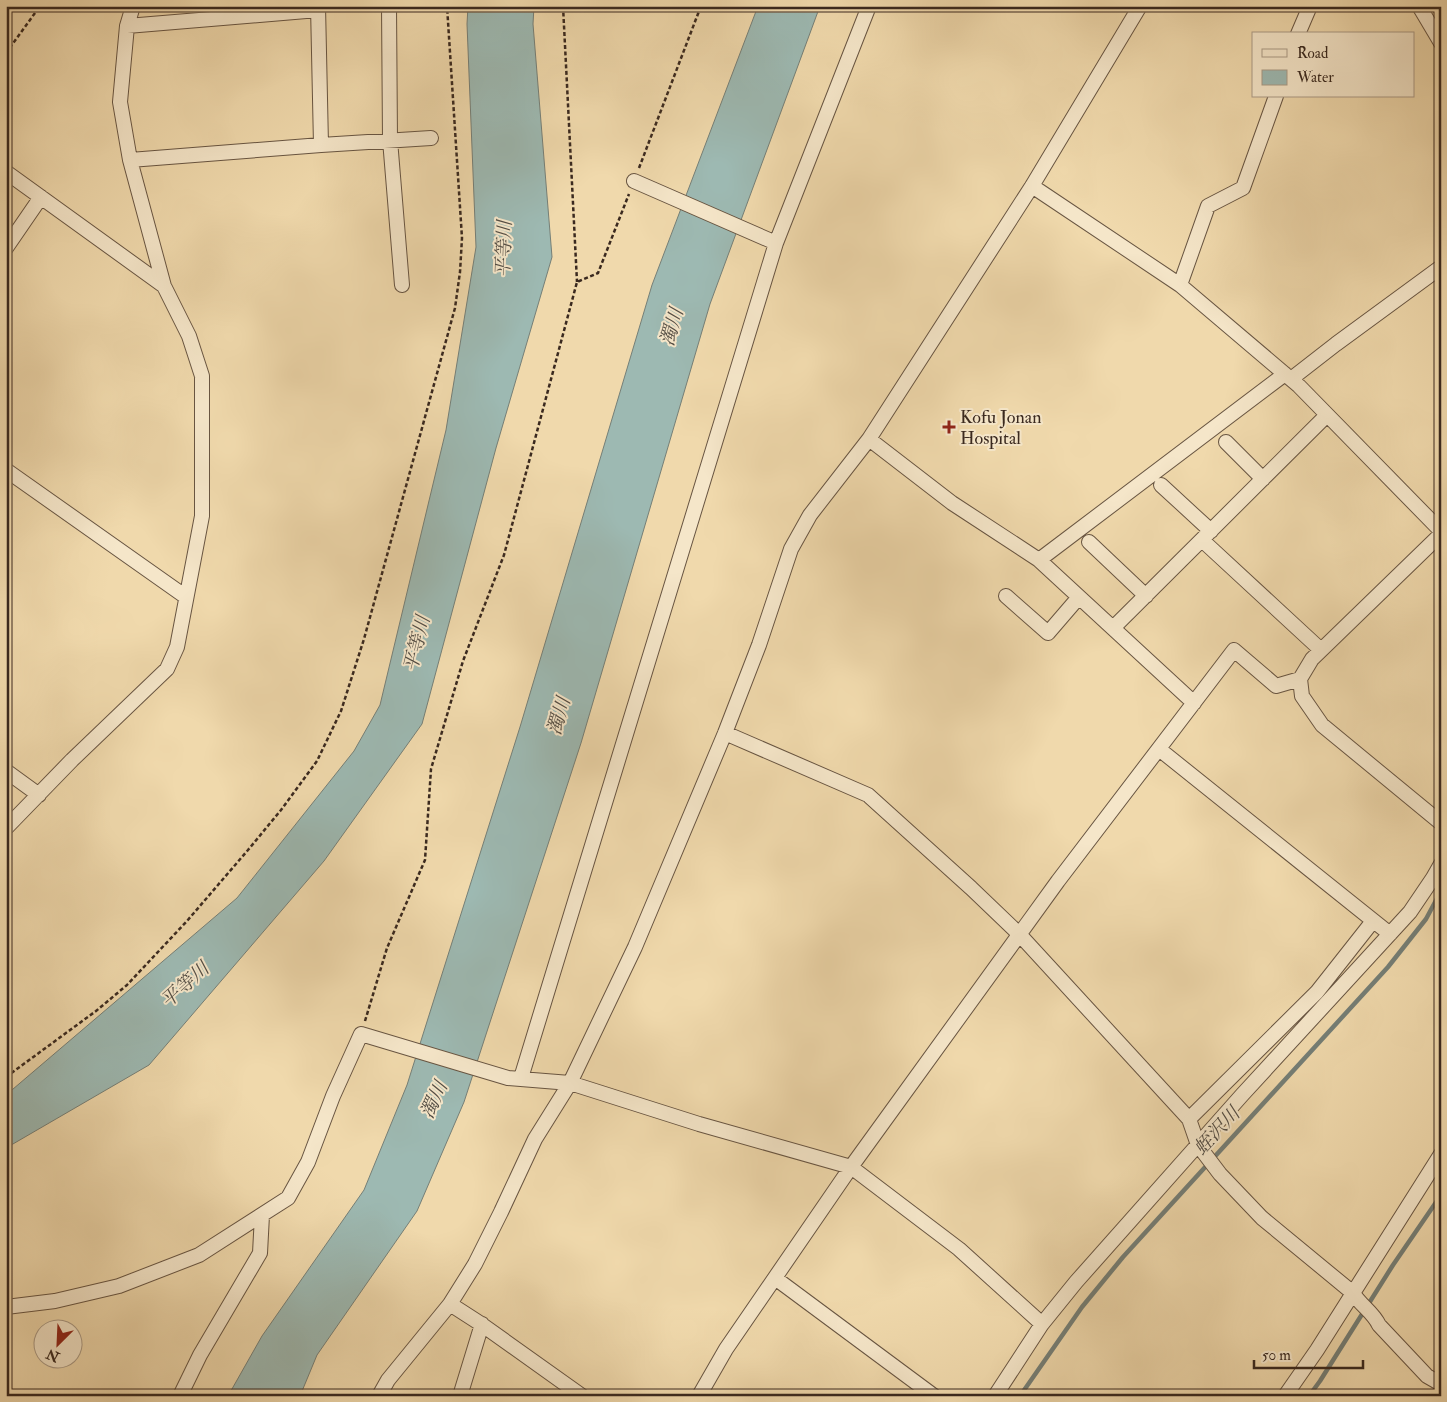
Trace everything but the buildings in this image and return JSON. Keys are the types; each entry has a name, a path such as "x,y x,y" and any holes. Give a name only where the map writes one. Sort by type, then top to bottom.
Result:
{"street":[{"path":"6,828 167,669 177,647 202,516 202,376 189,336 164,286 130,160 120,102 127,26 133,6"},
{"path":"389,6 390,140 402,286"},
{"path":"515,1078 771,241 869,6"},
{"path":"379,1396 388,1380 450,1304 475,1264 535,1139 570,1082 635,947 725,733 759,645 791,549 810,515 869,439 1032,186 1140,6"},
{"path":"1299,32 1310,6"},
{"path":"1419,6 1441,43"},
{"path":"127,26 318,8 321,145"},
{"path":"1180,285 1208,206 1243,188 1275,98"},
{"path":"130,160 431,138"},
{"path":"6,172 164,286"},
{"path":"640,184 771,241"},
{"path":"1032,186 1180,285 1288,377 1441,532 1312,659 1300,679 1302,696 1322,725 1441,823"},
{"path":"6,248 41,197"},
{"path":"1039,560 1441,267"},
{"path":"1113,628 1327,415"},
{"path":"869,439 952,503 1039,560 1194,703"},
{"path":"1226,442 1263,479"},
{"path":"6,470 186,597"},
{"path":"1161,485 1206,536 1321,650"},
{"path":"1089,542 1146,596"},
{"path":"1006,596 1048,633 1079,597"},
{"path":"698,1396 726,1349 851,1168 1019,934 1234,650 1276,686 1300,679"},
{"path":"725,733 868,796 964,881 1019,934 1189,1119 1201,1149 1216,1169 1262,1218 1354,1296 1427,1376 1441,1384"},
{"path":"1159,749 1390,934"},
{"path":"6,771 39,795"},
{"path":"995,1396 1042,1324 1082,1274 1201,1149 1342,986 1410,912 1434,878 1441,864"},
{"path":"1189,1119 1318,992 1373,921"},
{"path":"1331,974 1342,986"},
{"path":"6,1307 54,1301 118,1286 199,1255 288,1198 308,1162 334,1096 367,1036 515,1078 570,1082 699,1124 851,1168 959,1249 1042,1324"},
{"path":"1285,1396 1354,1296 1441,1154"},
{"path":"180,1396 200,1354 260,1253 262,1214"},
{"path":"775,1278 934,1396"},
{"path":"450,1304 482,1324 582,1396"},
{"path":"460,1396 482,1324"}],"path":[{"path":"6,53 40,6"},
{"path":"6,1077 96,1011 127,985 187,921 248,850 300,785 317,761 341,711 366,630 455,308 462,238 447,6"},
{"path":"367,1036 387,948 426,860 430,769 463,661 504,555 577,282 563,6"},
{"path":"577,282 598,273 640,184 701,6"}],"water":[{"name":"平等川","path":"468,6 534,6 533,24 552,257 496,448 422,724 324,861 149,1065 6,1148 6,1095 237,898 354,751 380,705 446,430 476,247 467,24"},
{"name":"濁川","path":"758,6 820,6 710,304 581,743 464,1102 417,1211 317,1355 300,1396 228,1396 262,1336 364,1190 407,1085 520,727 652,285"}],"waterway":[{"name":"蛭沢川","path":"1020,1396 1082,1307 1123,1257 1388,967 1426,919 1441,891"},
{"path":"1309,1396 1393,1265 1441,1195"}],"place":[{"name":"Kofu Jonan Hospital","path":"949,427"}]}
